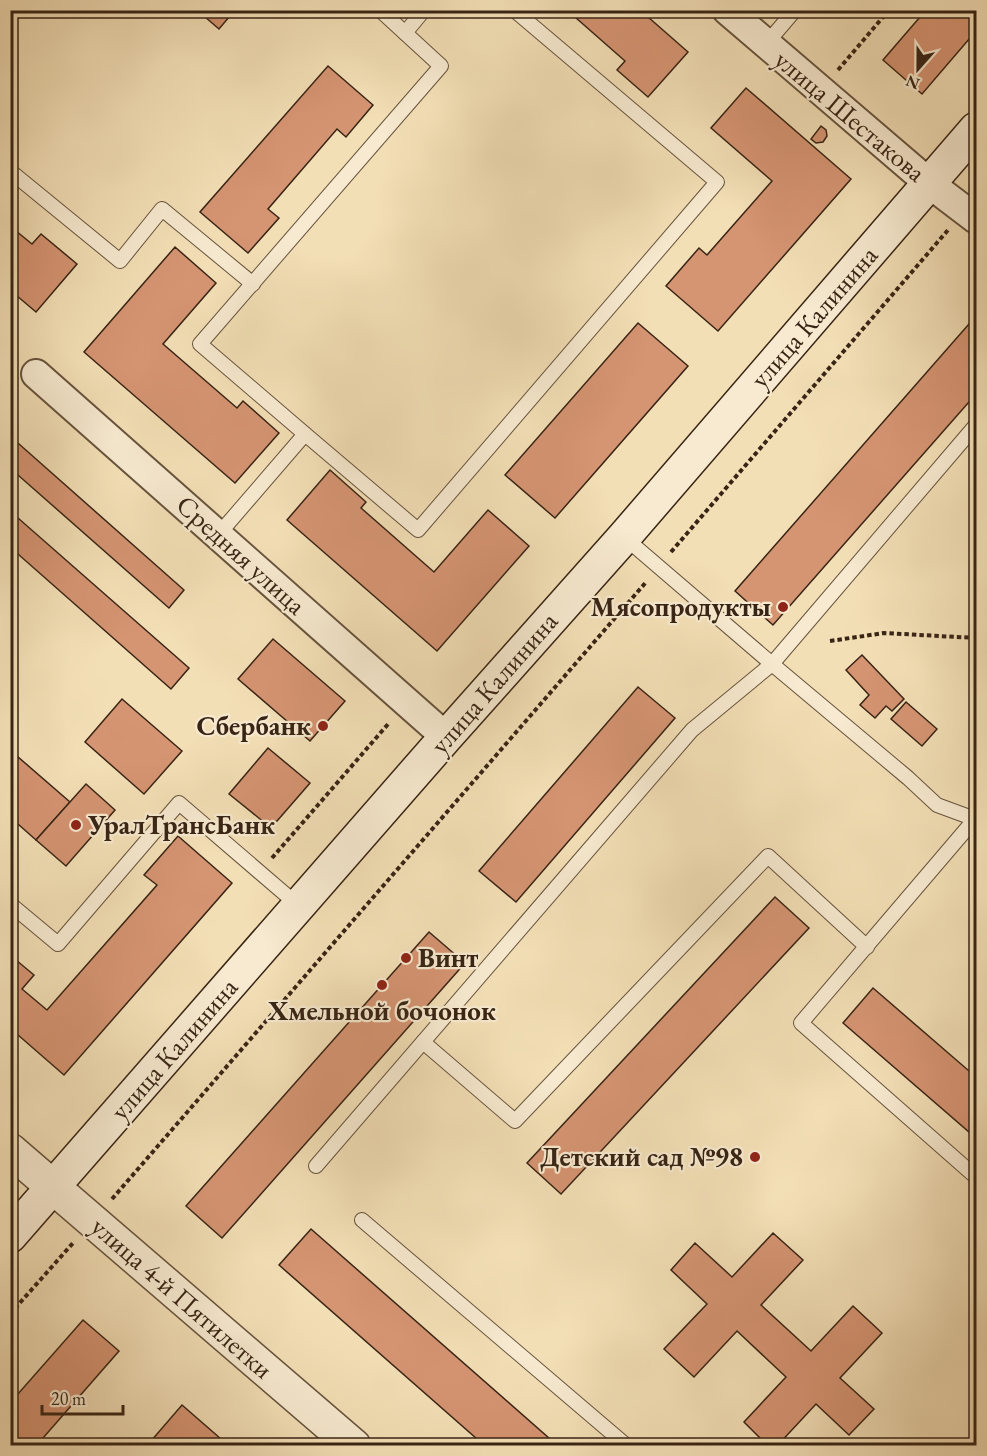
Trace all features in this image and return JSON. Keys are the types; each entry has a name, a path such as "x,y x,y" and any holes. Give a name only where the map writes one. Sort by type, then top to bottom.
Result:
{"main road":[{"name":"улица Калинина","path":"10,1236 624,537 976,129"},
{"name":"улица 4-й Пятилетки","path":"10,1150 354,1446"}],"street":[{"name":"улица Шестакова","path":"727,10 930,184 971,215"},
{"name":"Средняя улица","path":"36,374 446,737"}],"lane":[{"path":"380,10 441,66 200,344 418,530 717,182 514,10"},
{"path":"405,33 424,10"},
{"path":"766,44 795,10"},
{"path":"10,171 120,261 162,210 253,284"},
{"path":"316,1166 692,730 772,664 976,425"},
{"path":"218,535 305,434"},
{"path":"624,537 908,777 937,805 976,820 801,1023 976,1177"},
{"path":"10,904 58,944 179,803 298,906"},
{"path":"423,1042 515,1121 768,856 867,947"},
{"path":"362,1220 627,1446"}],"path":[{"path":"820,90 890,10"},
{"path":"10,1314 659,566 971,215"},
{"path":"830,641 884,633 976,638"},
{"path":"260,873 408,703"}],"building":[{"path":"197,10 235,10 219,29"},
{"path":"567,10 640,10 688,52 648,97 617,70 625,61"},
{"path":"926,10 976,10 976,31 922,94 883,60"},
{"path":"328,66 373,105 346,137 337,129 268,209 279,218 248,253 200,212"},
{"path":"746,88 851,179 718,331 666,286 699,248 707,255 772,181 711,128"},
{"path":"821,126 826,130 827,136 823,142 816,143 811,139"},
{"path":"10,226 32,244 41,234 77,264 36,312 10,290"},
{"path":"175,247 216,283 163,344 237,408 243,401 279,433 235,483 84,352"},
{"path":"976,316 976,394 773,625 735,591"},
{"path":"638,323 688,366 555,518 505,475"},
{"path":"10,436 184,590 169,608 10,468"},
{"path":"330,470 366,502 361,508 434,572 488,510 529,546 437,651 287,520"},
{"path":"10,511 189,668 171,689 10,547"},
{"path":"273,639 345,701 310,741 238,679"},
{"path":"862,655 904,699 892,711 886,706 875,718 860,705 869,695 846,670"},
{"path":"638,687 675,718 516,902 479,871"},
{"path":"122,699 182,751 144,794 85,742"},
{"path":"906,702 937,729 922,746 891,719"},
{"path":"268,748 310,783 277,821 265,823 229,794"},
{"path":"10,750 70,802 36,840 10,817"},
{"name":"УралТрансБанк","path":"86,784 115,810 66,866 36,840"},
{"path":"178,836 232,883 64,1075 10,1028 10,955 34,975 22,989 47,1010 157,885 144,875"},
{"path":"775,897 809,928 561,1194 527,1163"},
{"path":"429,932 465,963 222,1238 186,1206"},
{"path":"873,988 976,1077 976,1138 843,1023"},
{"path":"311,1229 558,1446 485,1446 279,1265"},
{"path":"773,1233 803,1260 761,1305 811,1351 853,1306 882,1333 840,1378 874,1409 849,1435 816,1404 777,1446 768,1446 744,1422 786,1377 737,1331 694,1377 664,1349 707,1304 671,1270 695,1243 732,1277"},
{"path":"83,1320 119,1351 36,1446 10,1446 10,1403"},
{"path":"182,1405 229,1446 156,1446 151,1441"}],"place":[{"name":"Мясопродукты","path":"783,607"},
{"name":"Сбербанк","path":"323,726"},
{"name":"УралТрансБанк","path":"76,825"},
{"name":"Винт","path":"406,958"},
{"name":"Хмельной бочонок","path":"382,985"},
{"name":"Детский сад №98","path":"755,1157"}]}
